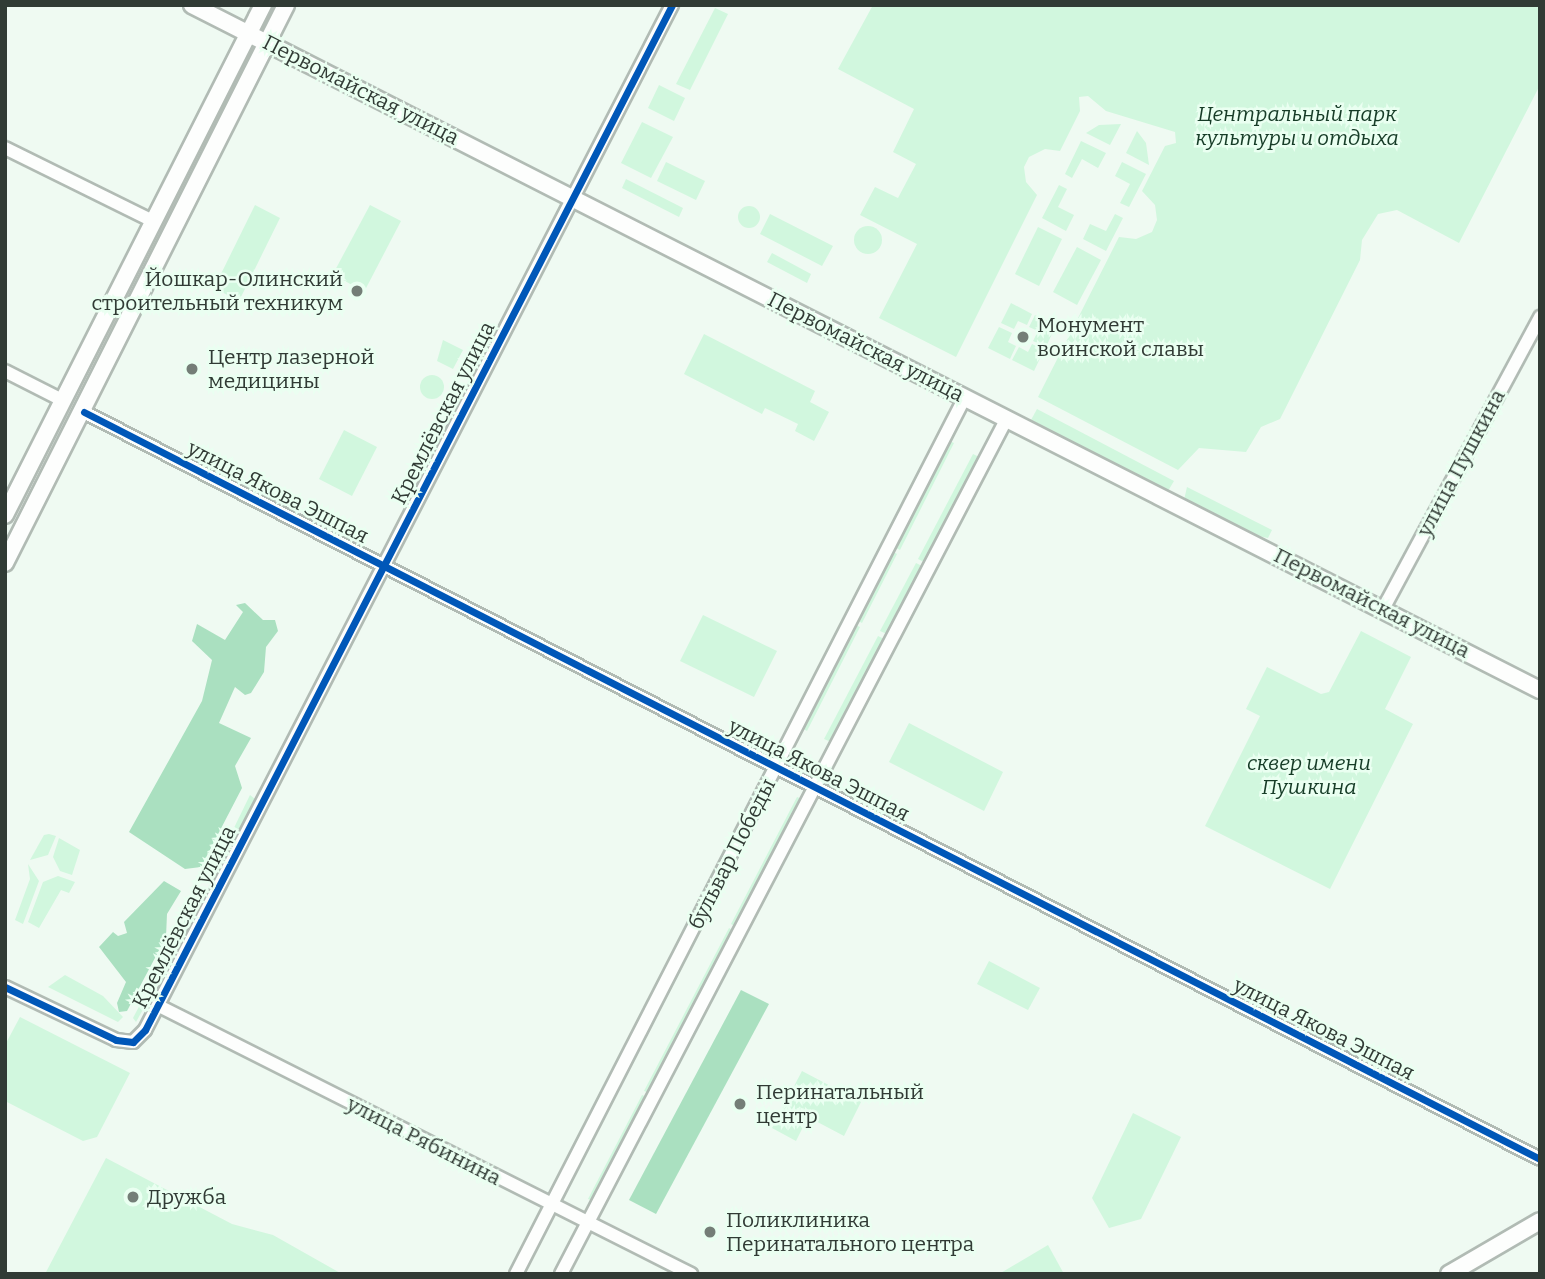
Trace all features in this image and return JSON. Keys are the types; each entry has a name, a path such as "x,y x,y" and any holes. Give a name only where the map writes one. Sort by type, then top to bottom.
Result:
{"main road":[{"name":"Первомайская улица","path":"192,5 1540,690"},
{"path":"5,515 263,5"},
{"path":"5,563 84,412 286,5"},
{"name":"улица Якова Эшпая","path":"64,401 84,412"},
{"path":"1450,1274 1540,1221"}],"street":[{"name":"Кремлёвская улица","path":"5,987 116,1040 138,1039 159,1006 672,5"},
{"path":"5,148 155,222"},
{"name":"улица Пушкина","path":"1383,609 1540,317"},
{"name":"улица Якова Эшпая","path":"5,371 64,401"},
{"name":"бульвар Победы","path":"516,1274 965,397"},
{"name":"улица Якова Эшпая","path":"84,412 1540,1159"},
{"name":"бульвар Победы","path":"561,1274 1007,418"},
{"name":"улица Рябинина","path":"159,1006 691,1274"}],"green space":[{"name":"Центральный парк культуры и отдыха","path":"873,5 1540,5 1540,85 1459,243 1397,210 1378,214 1362,240 1360,260 1280,419 1261,427 1246,452 1199,448 1178,470 1038,397 1119,237 1136,239 1152,232 1157,220 1155,205 1142,191 1165,146 1176,143 1175,132 1106,111 1088,96 1079,97 1080,111 1060,151 1045,149 1029,157 1024,167 1026,182 1037,195 956,357 879,318 917,244 860,215 875,187 898,198 916,164 893,152 914,109 838,69"},
{"path":"715,8 728,14 690,90 676,84"},
{"path":"659,85 685,98 674,121 648,108"},
{"path":"642,122 673,137 651,178 621,163"},
{"path":"1121,124 1110,145 1086,133 1099,125"},
{"path":"1137,131 1146,143 1149,165 1126,153"},
{"path":"1081,141 1106,153 1098,168 1082,159 1072,178 1065,174"},
{"path":"666,162 705,181 696,200 657,181"},
{"path":"1122,162 1146,174 1129,207 1120,203 1130,184 1115,176"},
{"path":"626,179 683,208 679,217 622,188"},
{"path":"1059,185 1067,189 1058,207 1074,215 1066,231 1042,218"},
{"path":"255,205 280,218 239,301 214,288"},
{"path":"370,205 401,221 364,292 333,274"},
{"path":"749,206 757,209 760,217 757,225 749,228 741,225 738,217 741,209"},
{"path":"770,214 833,246 822,266 760,234"},
{"path":"1115,214 1123,218 1106,251 1083,239 1090,224 1106,231"},
{"path":"868,226 878,230 882,240 878,250 868,254 858,250 854,240 858,230"},
{"path":"1038,227 1062,239 1039,286 1015,274"},
{"path":"1077,247 1101,260 1077,305 1053,292"},
{"path":"772,253 811,274 807,283 767,262"},
{"path":"1011,303 1032,314 1027,325 1018,321 1014,329 1001,323"},
{"path":"1035,315 1056,325 1046,347 1033,341 1038,331 1029,327"},
{"path":"999,327 1012,333 1008,342 1016,346 1010,359 988,348"},
{"path":"704,334 815,391 810,402 829,412 814,441 795,431 798,424 765,408 762,414 684,374"},
{"path":"443,340 463,350 453,369 437,361"},
{"path":"1032,344 1044,350 1034,371 1012,360 1019,347 1028,352"},
{"path":"432,375 441,378 444,387 441,396 432,399 423,396 420,387 423,378"},
{"path":"1037,409 1174,481 1168,491 1031,420"},
{"path":"344,430 377,447 352,496 319,479"},
{"path":"947,440 954,443 900,550 892,546"},
{"path":"973,454 979,457 924,562 918,559"},
{"path":"1187,487 1272,530 1268,538 1249,534 1184,500"},
{"path":"890,550 897,554 862,623 855,619"},
{"path":"916,563 922,566 887,634 880,631"},
{"path":"245,603 263,620 275,620 278,631 266,647 264,672 251,693 245,695 235,687 219,723 251,738 235,766 242,788 201,867 185,869 129,832 202,701 212,660 192,641 197,624 225,640 243,612 236,605"},
{"path":"703,615 777,651 754,697 680,661"},
{"path":"853,624 860,627 807,731 800,727"},
{"name":"сквер имени Пушкина","path":"1361,631 1411,657 1385,709 1413,724 1330,889 1205,826 1260,716 1246,709 1267,667 1321,694 1329,692"},
{"path":"878,636 884,639 831,742 824,739"},
{"path":"909,723 1003,772 984,811 889,762"},
{"path":"771,782 776,785 624,1081 619,1078"},
{"path":"250,795 255,799 215,876 210,877"},
{"path":"797,797 802,799 736,927 731,924"},
{"path":"44,835 56,836 48,855 30,860"},
{"path":"59,838 80,850 72,875 60,871 53,857"},
{"path":"28,864 39,881 23,924 15,920 30,879"},
{"path":"58,876 75,882 69,893 61,890 39,928 28,922 43,882"},
{"path":"164,881 181,891 167,914 166,937 127,1011 119,1012 117,1003 126,982 99,947 113,932 118,936 127,933 124,922"},
{"path":"198,895 203,902 136,1022 133,1018"},
{"path":"729,928 734,931 649,1093 644,1091"},
{"path":"989,961 1040,988 1028,1010 977,984"},
{"path":"65,975 103,996 123,1017 118,1022 48,987"},
{"path":"741,990 769,1004 656,1214 629,1200"},
{"path":"20,1017 130,1073 97,1137 83,1141 5,1101 5,1045"},
{"path":"802,1071 861,1102 844,1136 808,1117 796,1141 772,1128"},
{"path":"642,1095 647,1097 593,1201 588,1199"},
{"path":"1133,1113 1181,1137 1141,1219 1109,1228 1092,1198"},
{"name":"Дружба","path":"106,1158 232,1224 273,1235 342,1274 45,1274"},
{"path":"1048,1245 1064,1274 999,1274"}],"cycle path":[{"path":"5,987 116,1040 133,1042 145,1030 672,5"},
{"path":"84,412 1540,1159"}],"place":[{"name":"Йошкар-Олинский строительный техникум","path":"357,291"},
{"name":"Монумент воинской славы","path":"1023,337"},
{"name":"Центр лазерной медицины","path":"192,369"},
{"name":"Перинатальный центр","path":"740,1104"},
{"name":"Дружба","path":"133,1197"},
{"name":"Поликлиника Перинатального центра","path":"710,1232"}]}
